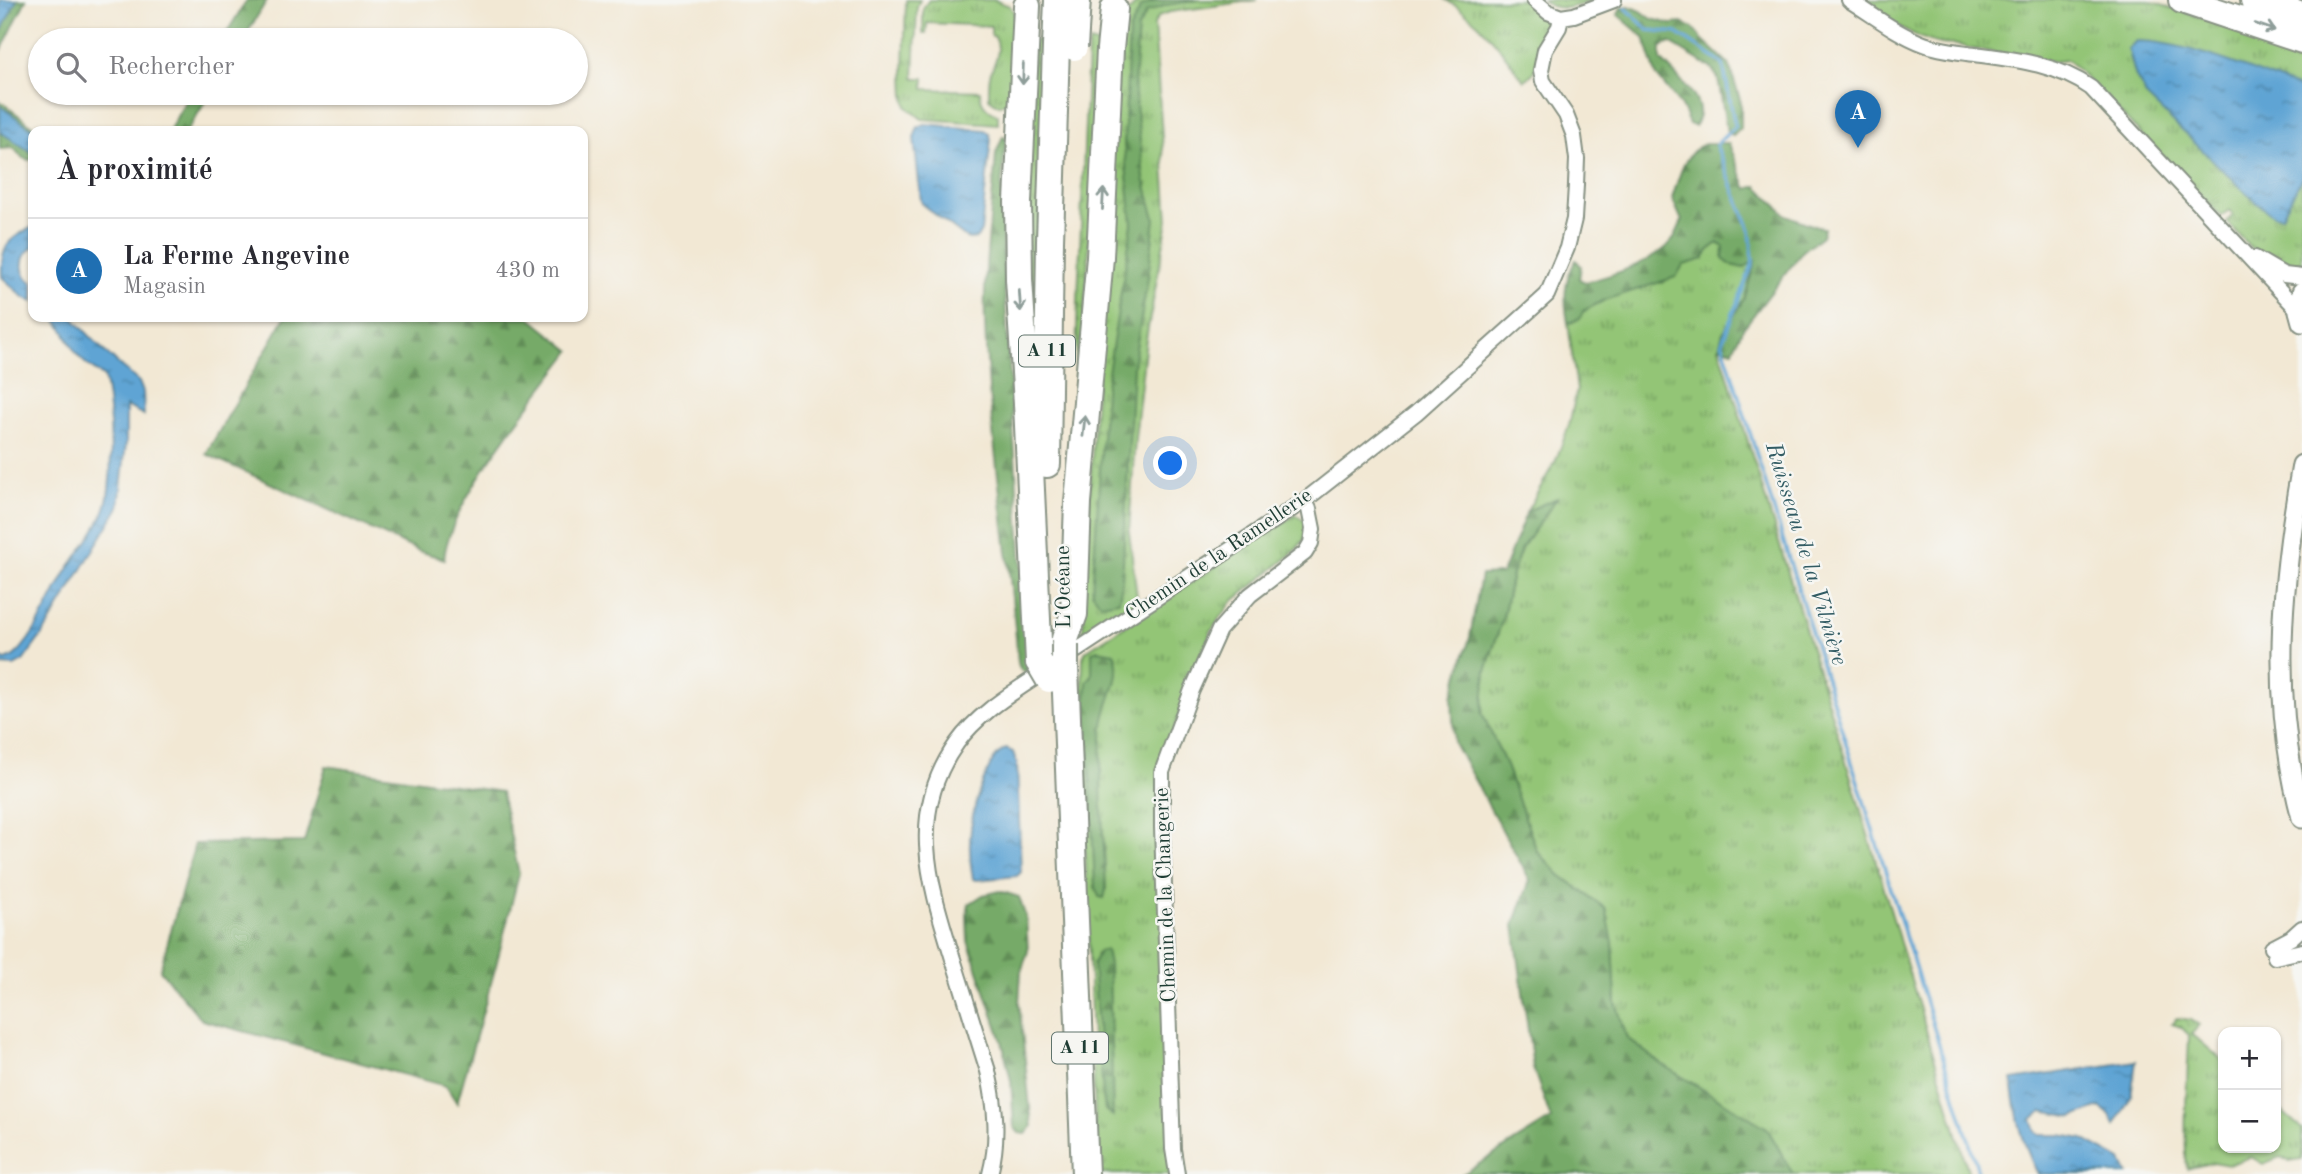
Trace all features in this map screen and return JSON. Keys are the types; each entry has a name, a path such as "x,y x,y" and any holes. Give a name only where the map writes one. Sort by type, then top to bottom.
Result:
{"highway":[{"name":"L’Océane","path":"1058,0 1065,47 1047,414 1068,1174"},
{"name":"L’Océane","path":"1065,47 1077,0"},
{"path":"2182,0 2302,40"},
{"path":"2253,0 2302,16"},
{"path":"1055,658 1027,404 1019,279 1018,202 1023,3 1050,18 1070,21 1090,19 1120,5"},
{"path":"1055,658 1074,614 1078,502 1100,257 1110,48 1120,5"},
{"name":"L’Océane","path":"1055,658 1085,1174"}],"street":[{"path":"1534,0 1537,5 1560,17 1574,15 1614,0"},
{"path":"1849,0 1925,45 2046,65 2081,81 2099,96 2301,308"},
{"name":"Chemin de la Ramellerie","path":"990,1174 995,1153 994,1098 932,890 927,863 925,837 935,784 957,743 990,709 1096,636 1304,501 1416,413 1547,295 1567,248 1574,219 1576,185 1574,136 1566,115 1543,81 1541,70 1545,50 1559,27 1560,17"},
{"path":"2243,250 2282,274 2302,277"},
{"path":"2302,465 2282,603 2281,654 2284,716 2302,818"},
{"name":"Chemin de la Changerie","path":"1177,1174 1173,1149 1161,827 1162,772 1192,690 1219,630 1250,595 1305,553 1311,543 1313,529 1309,509 1304,501"},
{"path":"2302,536 2295,597 2294,639 2296,713 2302,758"},
{"path":"2302,928 2273,953 2302,951"}],"green space":[{"path":"0,0 26,0 0,53"},
{"path":"247,0 267,0 250,28 230,28"},
{"path":"906,0 920,0 917,6 914,78 924,78 924,89 980,91 985,106 998,115 998,124 922,119 907,107 904,72"},
{"path":"929,0 994,0 1010,6 1015,14 1011,89 1006,102 999,105 989,98 990,76 998,49 994,36 991,36 991,26 927,23 926,34 923,34 923,8"},
{"path":"1140,0 1257,0 1170,12 1159,16 1154,24 1168,220 1146,339 1135,438 1129,532 1138,605 1083,639 1118,29 1127,13"},
{"path":"1156,0 1199,0 1167,5 1147,12 1138,28 1134,86 1144,178 1155,219 1133,366 1122,582 1119,601 1101,604 1092,592 1105,391 1132,224 1124,146 1129,31 1141,7"},
{"path":"1446,0 1526,0 1546,22 1549,32 1533,73 1524,81 1480,26"},
{"path":"1542,0 1595,0 1561,8"},
{"path":"1856,0 2146,0 2302,50 2302,263 2282,259 2278,266 2251,248 2227,222 2233,214 2229,210 2221,216 2068,60 2050,62 1940,44 1908,31"},
{"path":"1629,6 1652,19 1671,24 1683,23 1693,28 1729,64 1741,103 1741,127 1733,135 1727,132 1718,78 1711,68 1670,43 1661,47 1661,60 1690,90 1699,108 1699,117 1694,126 1689,124 1681,106 1656,75 1644,37 1618,15 1621,7"},
{"path":"1041,39 1041,45 1044,45 1035,435 1026,324 1032,41"},
{"path":"1090,42 1104,46 1075,440 1077,325"},
{"path":"0,101 32,126 28,126 28,160 20,156 14,148 0,149"},
{"path":"183,105 203,105 190,126 172,126"},
{"path":"1003,136 1006,137 1002,182 1002,248 1028,665 1027,671 1023,672 1018,663 991,408 985,323 996,153"},
{"path":"1705,144 1729,144 1747,189 1757,186 1786,215 1824,228 1822,236 1803,251 1742,330 1733,350 1719,347 1723,333 1745,297 1755,261 1743,268 1731,265 1723,259 1724,247 1718,243 1704,259 1683,265 1676,277 1605,300 1583,311 1580,319 1568,323 1566,291 1576,260 1581,266 1579,279 1585,282 1644,261 1672,241 1682,221 1672,198 1687,160"},
{"path":"1718,243 1756,260 1745,297 1723,333 1719,347 1969,1174 1793,1174 1706,1092 1661,1064 1627,1038 1616,1003 1613,943 1606,909 1560,875 1537,851 1482,713 1486,671 1503,617 1512,574 1521,549 1556,499 1527,511 1556,460 1569,425 1577,390 1568,323 1601,301 1656,282 1663,283 1683,265 1704,259"},
{"path":"282,322 535,322 571,351 477,480 461,508 444,559 419,551 206,454"},
{"path":"1557,498 1521,549 1512,574 1503,617 1486,671 1482,713 1505,763 1537,851 1560,875 1606,909 1613,943 1616,1003 1627,1038 1661,1064 1767,1128 1793,1174 1463,1174 1551,1119 1533,1068 1514,925 1530,880 1454,743 1452,697 1470,637 1481,575 1502,574 1527,511"},
{"path":"1295,515 1304,520 1304,540 1293,553 1232,602 1211,631 1159,768 1175,1174 1097,1174 1081,739 1083,657 1086,651"},
{"path":"1098,650 1114,653 1117,662 1116,680 1103,726 1101,787 1106,890 1104,898 1099,897 1095,887 1086,698 1087,682 1092,675 1092,652"},
{"path":"326,766 501,792 519,874 457,1103 446,1086 202,1020 160,970 195,844 304,842"},
{"path":"1000,891 1019,897 1026,918 1028,951 1021,972 1019,1003 1032,1127 1026,1134 1019,1133 1014,1127 1011,1081 1002,1041 968,941 969,904 983,895"},
{"path":"1106,950 1109,964 1113,1116 1105,1110 1103,1095 1093,964 1099,951"},
{"path":"2176,1018 2191,1020 2199,1025 2192,1034 2218,1057 2218,1153 2281,1153 2281,1110 2302,1129 2302,1159 2289,1161 2280,1157 2263,1164 2251,1157 2228,1165 2214,1162 2187,1169 2189,1035 2181,1027 2172,1024"}],"water":[{"path":"0,0 17,0 0,34"},
{"path":"2136,41 2155,42 2198,52 2302,89 2302,177 2282,216 2274,215 2257,203 2146,96 2136,77 2128,49"},
{"path":"0,106 28,126 28,150 0,132"},
{"path":"925,124 985,130 989,133 991,139 981,231 977,238 966,238 921,201 914,138 918,127"},
{"path":"28,230 28,251 22,265 28,279 28,300 2,277 4,251 17,236"},
{"path":"58,322 77,322 139,382 143,392 144,415 126,406 126,443 119,507 45,631 23,661 14,666 0,665 0,657 5,660 15,655 33,632 65,574 88,541 106,505 111,441 104,377 80,358"},
{"path":"1006,749 1013,752 1017,764 1021,872 1017,876 977,880 973,879 970,852 973,813 990,767 996,757"},
{"path":"2136,1061 2131,1096 2115,1125 2110,1115 2100,1107 2073,1117 2042,1111 2032,1119 2036,1132 2040,1135 2083,1139 2121,1160 2128,1174 2038,1174 2020,1128 2012,1080"}],"waterway":[{"name":"Ruisseau de la Vilnière","path":"1626,8 1648,30 1677,33 1723,64 1735,126 1716,145 1750,230 1753,263 1722,342 1979,1174"}],"place":[{"name":"La Ferme Angevine","path":"1858,148"}]}
